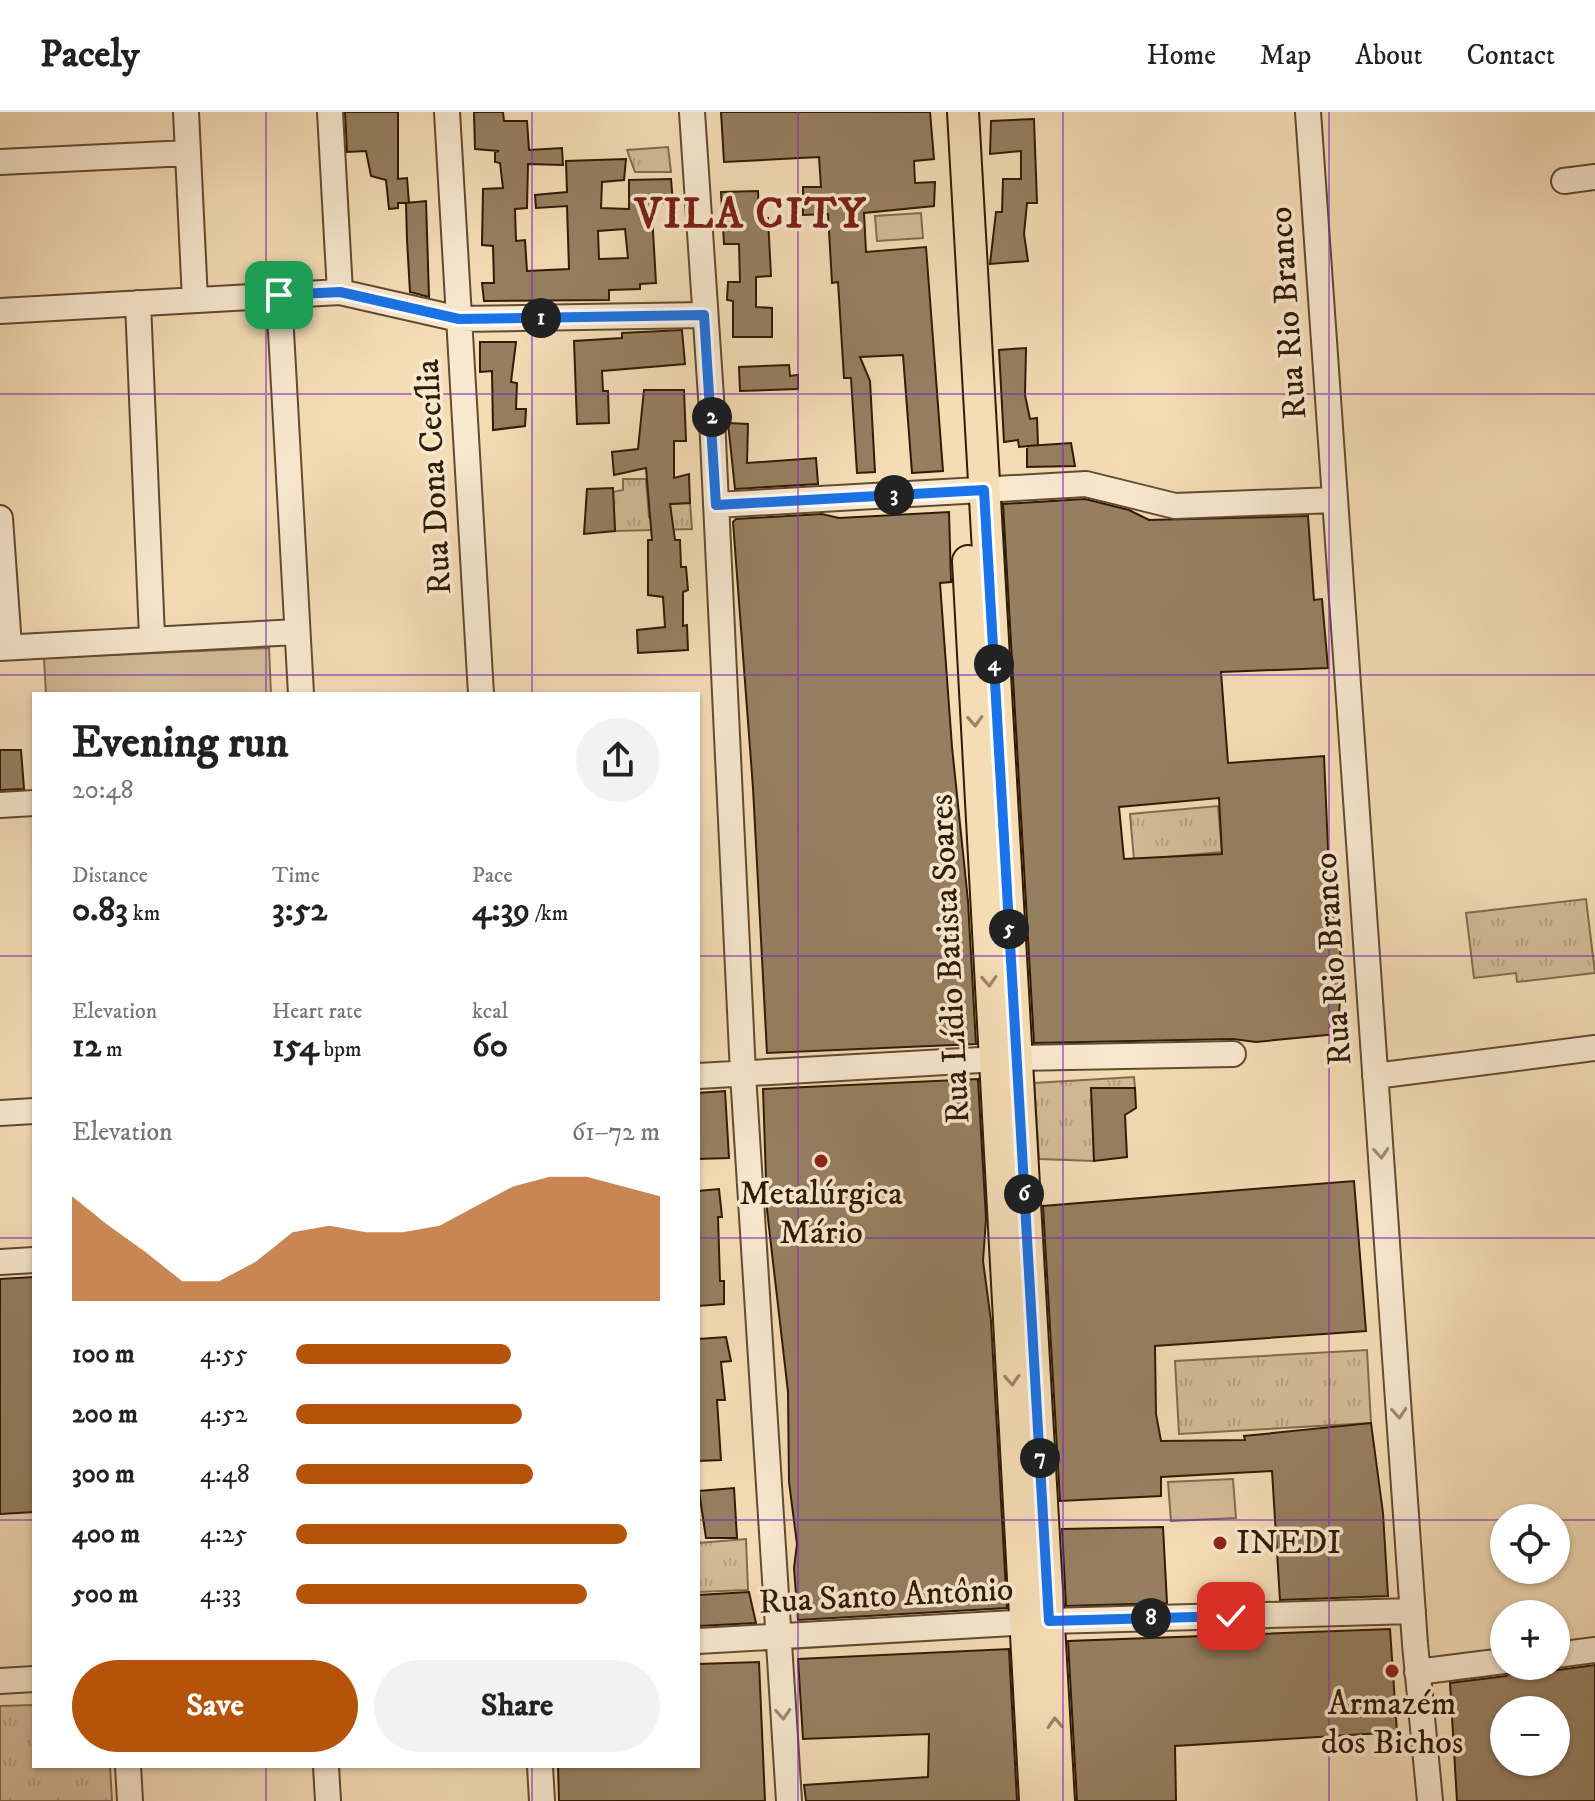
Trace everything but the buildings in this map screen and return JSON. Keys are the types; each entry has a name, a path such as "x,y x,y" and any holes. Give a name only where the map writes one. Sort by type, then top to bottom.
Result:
{"main road":[{"name":"Rua Lídio Batista Soares","path":"943,112 958,188"},
{"name":"Rua Lídio Batista Soares","path":"963,112 958,188 1047,1794"}],"street":[{"path":"186,112 195,300"},
{"path":"330,112 340,292"},
{"name":"Rua Dona Cecília","path":"447,112 481,692"},
{"path":"692,112 716,505 743,1074 789,1801"},
{"name":"Rua Rio Branco","path":"1308,112 1417,1672 1430,1801"},
{"path":"0,162 188,153"},
{"path":"1564,181 1595,177"},
{"path":"1,314 340,292 459,319 704,315"},
{"path":"279,295 301,692"},
{"path":"138,303 152,637"},
{"path":"716,505 1086,484 1175,506 1335,500"},
{"path":"0,518 5,648 152,637 297,632"},
{"path":"0,805 32,803"},
{"path":"1375,1076 1595,1048"},
{"path":"700,1076 1005,1058 1233,1054"},
{"path":"0,1113 32,1111"},
{"path":"0,1262 32,1260"},
{"name":"Rua Santo Antônio","path":"700,1641 1038,1622 1413,1611"},
{"path":"1570,1653 1595,1650"},
{"path":"1417,1672 1490,1663"},
{"path":"0,1681 32,1679"},
{"path":"128,1768 130,1801"},
{"path":"326,1768 328,1801"},
{"path":"540,1768 542,1801"}],"green space":[{"path":"668,147 671,172 635,172 627,150"},
{"path":"921,213 923,238 877,241 875,216"},
{"path":"623,479 646,479 649,517 671,517 670,504 690,503 692,529 615,531 613,492 623,490"},
{"path":"269,648 271,692 46,692 44,658"},
{"path":"1218,806 1222,852 1134,860 1130,814"},
{"path":"1586,899 1595,973 1517,982 1516,973 1474,978 1466,913"},
{"path":"1134,1077 1135,1088 1092,1088 1094,1161 1039,1159 1034,1083"},
{"path":"1367,1350 1371,1423 1179,1434 1175,1361"},
{"path":"1233,1479 1236,1518 1171,1521 1168,1482"},
{"path":"746,1539 748,1590 700,1592 700,1543"},
{"path":"32,1705 32,1768 110,1768 112,1801 0,1801 0,1706"}],"place":[{"name":"Metalúrgica Mário","path":"821,1161"},
{"name":"INEDI","path":"1220,1543"},
{"name":"Armazém dos Bichos","path":"1392,1671"}],"district":[{"name":"VILA CITY","path":"751,215"}],"route":[{"path":"279,295 340,292 459,319 704,315 716,505 984,490 1049,1621 1231,1616"}]}
